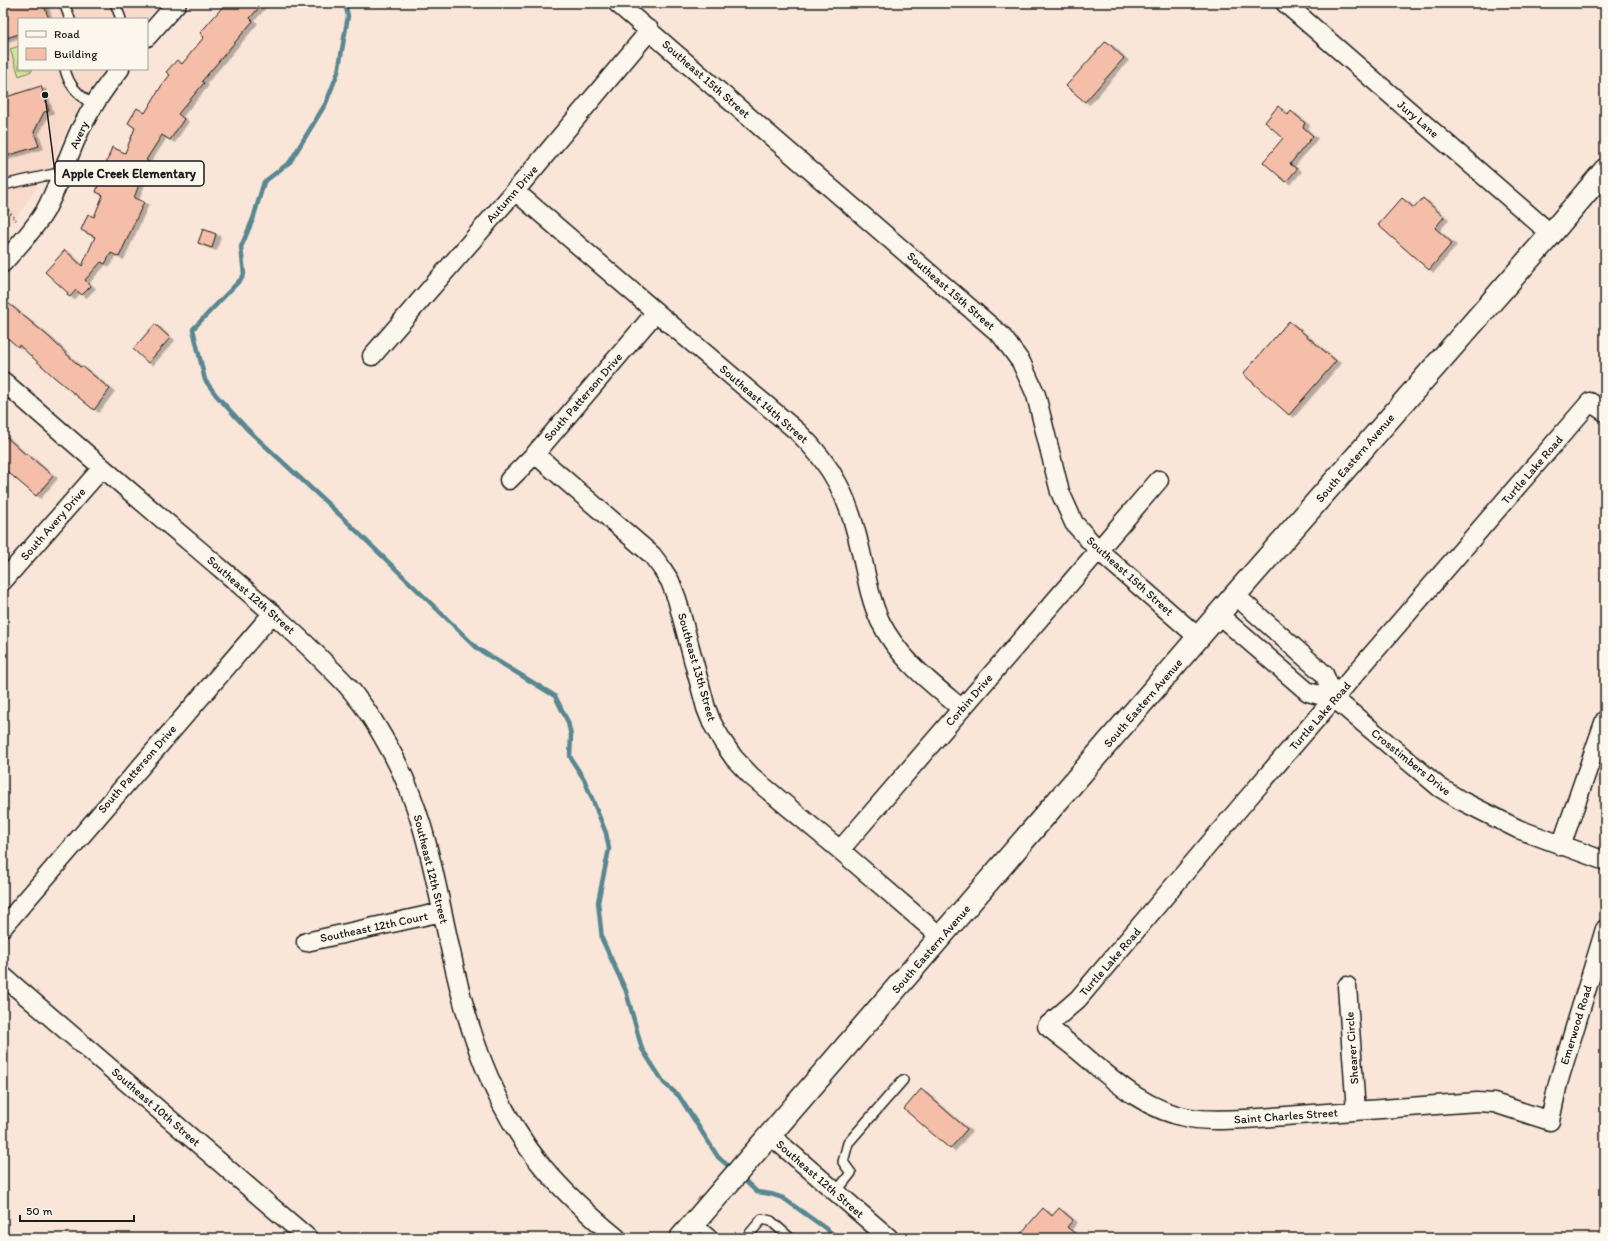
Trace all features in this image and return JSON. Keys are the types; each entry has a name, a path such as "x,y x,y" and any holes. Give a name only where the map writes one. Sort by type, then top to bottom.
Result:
{"main road":[{"name":"South Eastern Avenue","path":"681,1238 1605,170"}],"street":[{"path":"148,36 177,3"},
{"name":"Southeast 15th Street","path":"617,3 1001,335 1021,362 1036,395 1060,492 1074,523 1098,550 1199,638"},
{"name":"Jury Lane","path":"1285,3 1551,234"},
{"name":"Autumn Drive","path":"372,356 516,191 650,30"},
{"name":"Avery","path":"3,263 45,211 80,131 93,106 119,70"},
{"name":"Southeast 14th Street","path":"516,191 798,432 821,456 831,469 850,508 870,598 887,633 901,655 962,709"},
{"name":"South Patterson Drive","path":"509,480 535,454 656,312"},
{"name":"Southeast 12th Street","path":"3,382 273,613 318,655 357,697 389,747 411,794 423,827 437,884 461,998 489,1077 503,1106 522,1138 542,1165 567,1193 595,1220 617,1238"},
{"name":"Turtle Lake Road","path":"1047,1026 1078,999 1335,699 1598,407"},
{"name":"Southeast 13th Street","path":"535,454 639,543 661,567 670,581 677,599 706,708 712,723 734,758 751,776 941,937"},
{"name":"South Avery Drive","path":"3,581 102,468"},
{"name":"Corbin Drive","path":"840,850 1159,480"},
{"name":"Crosstimbers Drive","path":"1235,596 1324,674 1335,699"},
{"name":"South Patterson Drive","path":"3,927 273,613"},
{"name":"Crosstimbers Drive","path":"1219,615 1308,692 1335,699 1439,787 1486,814 1518,829 1560,846 1605,861"},
{"path":"1560,846 1605,720"},
{"name":"Southeast 12th Court","path":"306,942 442,912"},
{"name":"Emerwood Road","path":"1550,1121 1558,1083 1605,929"},
{"name":"Southeast 10th Street","path":"3,976 308,1238"},
{"name":"Shearer Circle","path":"1347,986 1356,1111"},
{"name":"Saint Charles Street","path":"1047,1026 1123,1089 1157,1107 1189,1118 1230,1120 1478,1102 1494,1103 1550,1121"},
{"name":"Southeast 12th Street","path":"770,1135 889,1238"}],"lane":[{"path":"64,3 70,18"},
{"path":"115,3 121,18"},
{"path":"65,70 67,80 76,91 93,106"},
{"path":"3,185 63,172"},
{"path":"836,1192 851,1173 843,1162 848,1143 903,1080"},
{"path":"746,1238 762,1219 770,1221 790,1238"},
{"path":"695,1222 715,1238"}],"path":[{"path":"3,204 16,220"}],"shaded area":[{"path":"3,3 157,3 157,6 148,18 18,18 18,70 104,70 70,121 51,165 22,210 3,233"}],"green space":[{"path":"18,46 18,70 32,71 19,76 10,49"}],"building":[{"path":"3,3 43,3 49,18 18,18 18,34 3,39"},
{"path":"226,3 263,3 250,18 253,21 202,81 204,83 178,114 184,119 170,140 162,135 146,160 148,161 134,198 144,202 119,257 111,253 105,264 101,262 85,280 91,286 82,295 76,290 70,297 67,295 68,293 45,272 65,250 82,266 95,237 81,230 88,214 94,217 103,195 96,192 112,147 125,153 135,128 128,123 137,108 145,113 170,75 166,72 177,60 182,64 204,37 200,33"},
{"path":"1106,41 1124,58 1085,102 1066,86"},
{"path":"41,86 49,111 44,112 34,132 39,146 3,157 3,98"},
{"path":"1278,106 1288,115 1291,111 1305,123 1303,127 1313,136 1290,164 1297,169 1286,182 1263,162 1283,138 1265,122"},
{"path":"1402,198 1414,208 1423,198 1444,217 1435,228 1452,243 1429,270 1378,225"},
{"path":"203,229 216,234 212,248 198,243"},
{"path":"8,303 49,337 80,367 82,366 110,389 94,410 54,377 19,345 18,347 3,334 3,309"},
{"path":"1289,321 1336,361 1289,415 1243,374"},
{"path":"155,324 170,338 148,363 133,349"},
{"path":"3,434 26,455 27,454 53,476 36,496 3,468"},
{"path":"921,1089 967,1129 950,1149 904,1109"},
{"path":"1043,1208 1052,1216 1059,1208 1073,1220 1067,1227 1080,1238 1017,1238"}],"waterway":[{"path":"345,3 348,16 338,72 326,103 290,162 264,182 253,219 241,247 244,274 242,278 193,329 205,380 216,395 248,430 341,516 478,649 555,696 568,722 571,736 570,756 584,779 606,833 609,849 598,902 602,939 626,991 642,1049 664,1083 679,1096 718,1157 733,1170"},
{"path":"742,1178 757,1192 783,1198 839,1238"}],"place":[{"name":"Apple Creek Elementary","path":"45,95"}]}
